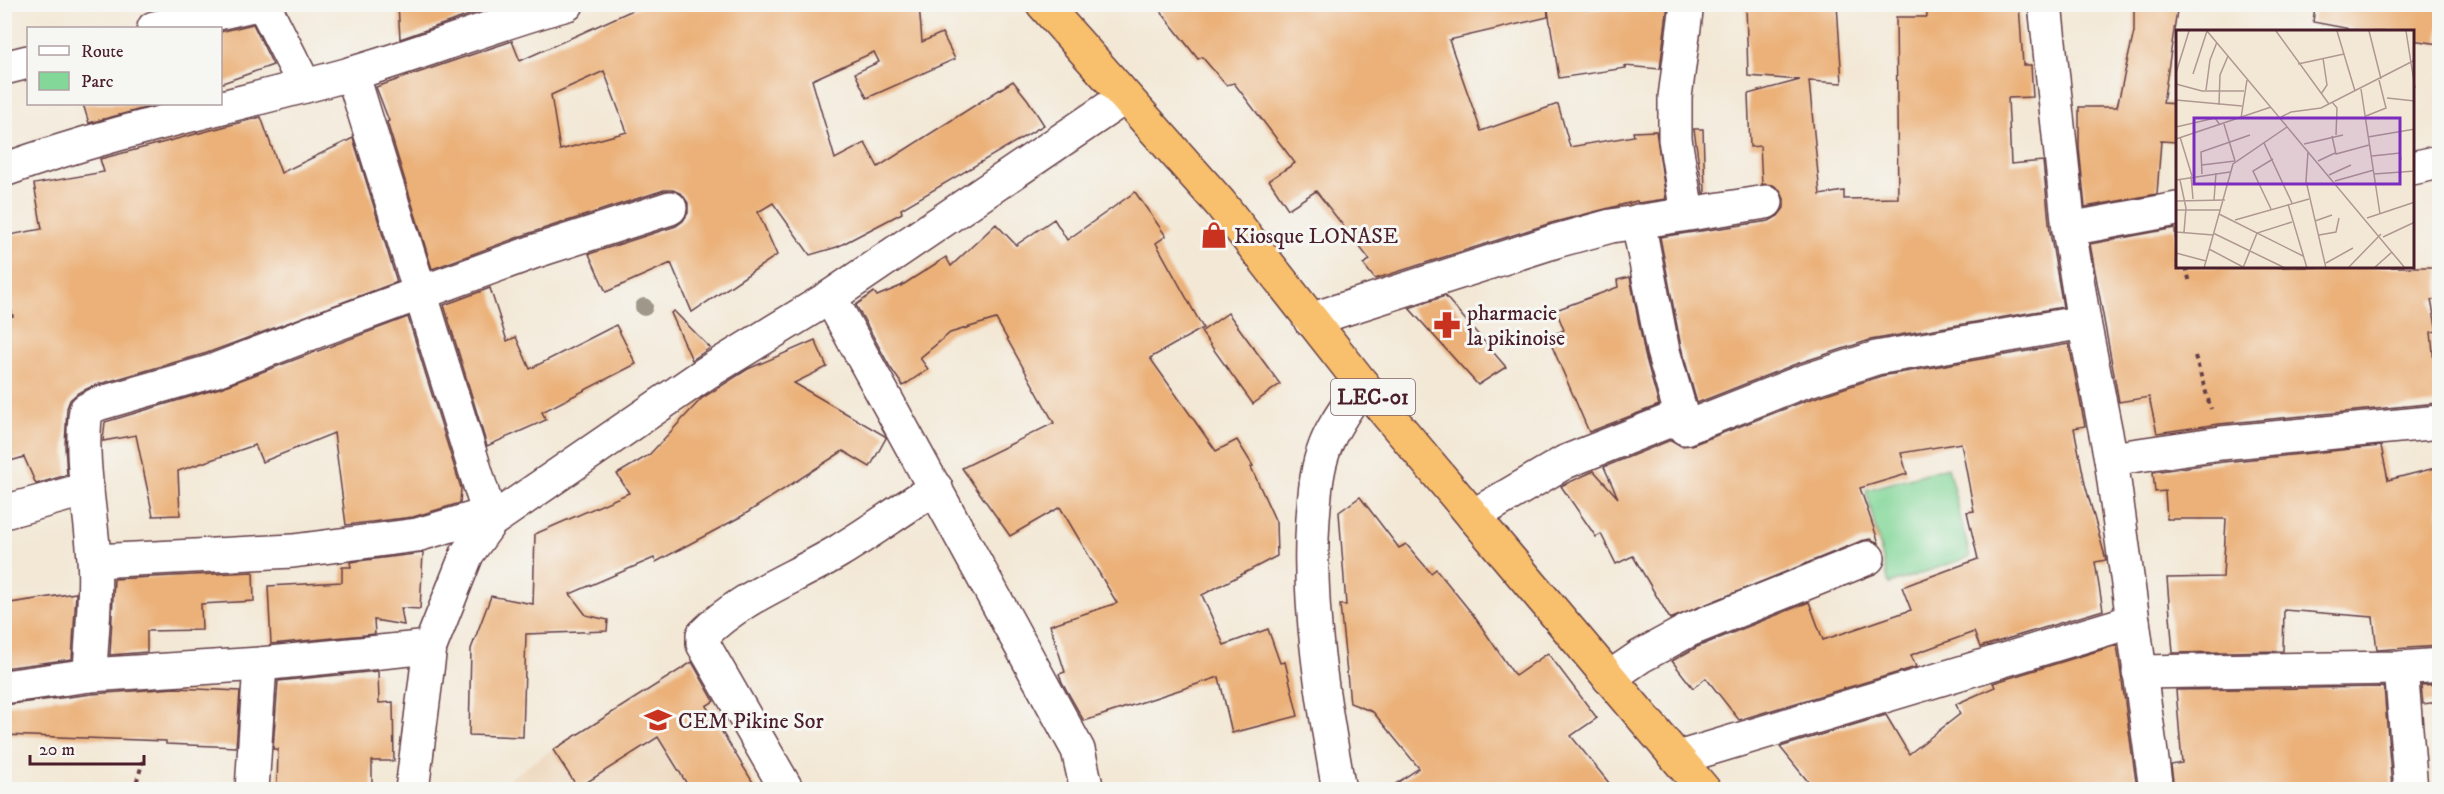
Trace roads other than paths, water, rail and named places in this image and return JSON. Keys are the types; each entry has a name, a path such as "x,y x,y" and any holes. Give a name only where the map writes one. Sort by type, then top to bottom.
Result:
{"highway":[{"name":"LEC-01","path":"1043,4 1220,202 1362,384 1704,789"}],"street":[{"path":"1687,4 1675,96 1675,139 1687,213"},
{"path":"2045,4 2069,229 2084,322 2111,459 2157,789"},
{"path":"4,170 64,148 352,73 561,5"},
{"path":"158,27 230,10 261,6 268,13 305,86"},
{"path":"4,68 27,62"},
{"path":"352,73 490,517 467,554 430,647 412,789"},
{"path":"95,561 304,549 417,535 490,517 706,372 830,297 1125,96"},
{"path":"2414,168 2439,162"},
{"path":"1310,320 1556,241 1638,221 1766,202"},
{"path":"90,675 95,561 87,489 84,423 86,410 98,404 213,371 537,251 670,208"},
{"path":"2069,229 2176,209"},
{"path":"1638,221 1663,351 1685,428 1799,382 1876,358 2084,322"},
{"path":"830,297 1078,750 1087,789"},
{"path":"1339,789 1313,608 1311,565 1313,521 1316,478 1326,445 1362,384"},
{"path":"1473,516 1565,462 1681,416"},
{"path":"2111,459 2221,443 2439,422"},
{"path":"787,789 703,644 703,635 720,617 772,586 839,551 936,488"},
{"path":"4,512 87,489"},
{"path":"1609,678 1641,656 1689,630 1868,558"},
{"path":"1678,758 2133,621"},
{"path":"4,687 90,675 260,664 430,647"},
{"path":"252,789 260,664"},
{"path":"2139,672 2401,668 2439,665"},
{"path":"2401,668 2411,789"}],"place":[{"name":"Kiosque LONASE","path":"1214,235"},
{"name":"pharmacie la pikinoise","path":"1447,325"},
{"name":"CEM Pikine Sor","path":"658,720"}]}
